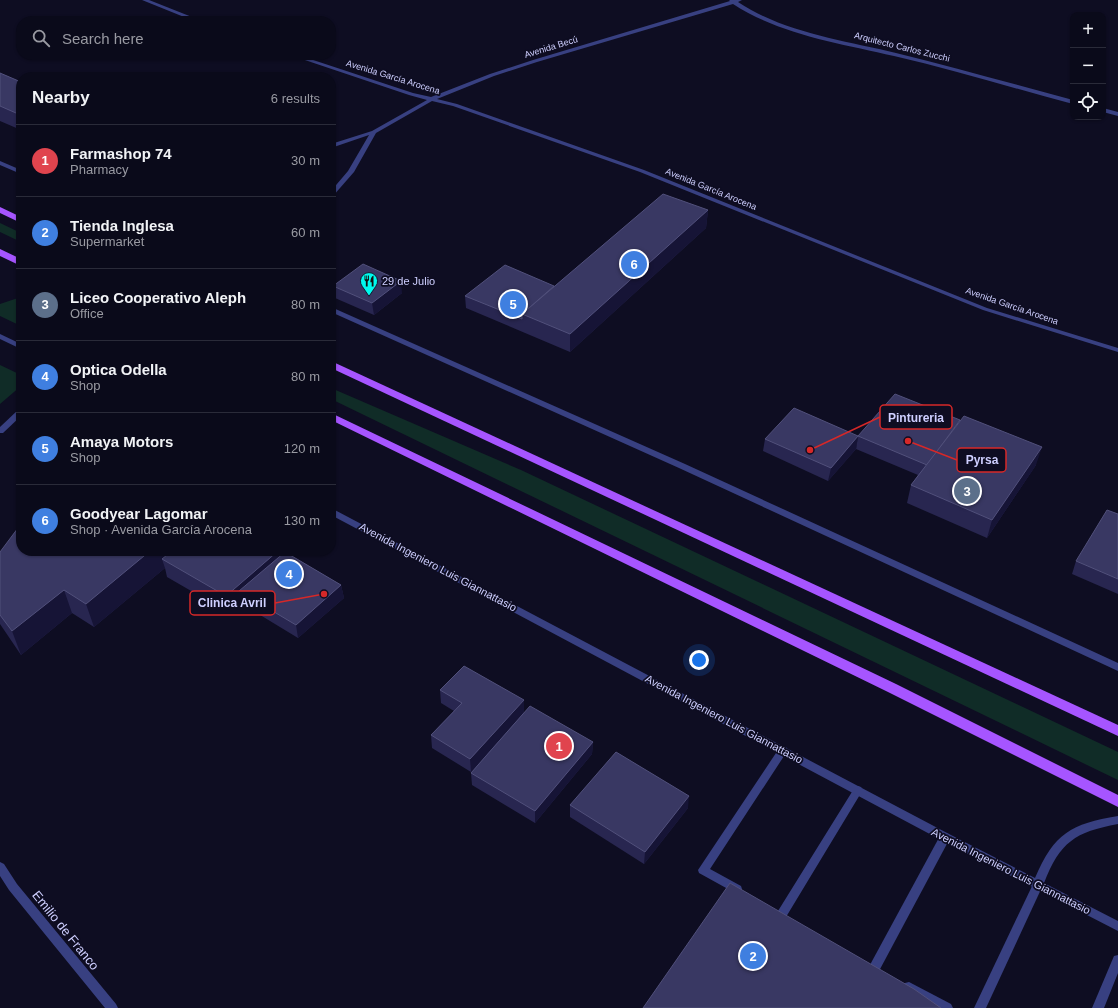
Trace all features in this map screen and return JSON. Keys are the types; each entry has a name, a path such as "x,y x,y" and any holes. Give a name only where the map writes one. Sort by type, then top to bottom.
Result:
{"main road":[{"path":"0,210 16,218"},
{"path":"0,252 16,260"},
{"path":"336,366 1118,731"},
{"path":"336,418 892,688 1118,801"}],"street":[{"path":"144,0 186,16"},
{"name":"Avenida Becú","path":"336,144 374,132 432,99 492,75 732,1 740,0"},
{"name":"Arquitecto Carlos Zucchi","path":"732,1 745,10 768,20 813,34 942,66 1070,101"},
{"name":"Avenida García Arocena","path":"308,60 411,94 455,105 642,171 985,309 1118,350"},
{"path":"1106,111 1118,114"},
{"path":"336,189 351,172 374,132"},
{"path":"0,163 16,170"},
{"path":"336,311 682,466 1118,666"},
{"path":"0,336 16,344"},
{"path":"0,431 16,417"},
{"name":"Avenida Ingeniero Luis Giannattasio","path":"336,514 945,837 1118,926"},
{"path":"749,896 704,870 783,750"},
{"path":"782,914 858,790"},
{"path":"980,1008 1052,853 1069,834 1104,822 1118,820"},
{"path":"875,967 945,837"},
{"name":"Emilio de Franco","path":"0,867 13,887 112,1008"},
{"path":"1098,1008 1118,960"},
{"path":"901,982 947,1008"}],"green space":[{"path":"0,223 16,231 16,240 0,232"},
{"path":"16,299 16,324 0,316 0,304"},
{"path":"0,365 16,373 16,390 0,404"},
{"path":"336,390 521,470 1118,752 1118,780 336,401"}],"building":[{"path":"0,73 16,80 16,113 0,106"},
{"path":"663,194 708,210 570,334 522,314"},
{"path":"363,264 401,281 372,303 336,287 336,284"},
{"path":"505,265 554,286 522,314 522,319 465,296"},
{"path":"895,394 960,420 927,465 858,436"},
{"path":"794,408 858,436 831,468 765,439"},
{"path":"964,416 1042,447 992,520 911,485"},
{"path":"1107,510 1118,514 1118,579 1076,561"},
{"path":"16,531 16,556 144,556 86,604 64,590 12,631 0,615 0,552"},
{"path":"166,556 272,556 226,596 162,559"},
{"path":"280,556 292,556 341,585 296,625 239,591"},
{"path":"464,666 524,700 470,759 431,735 462,703 440,690"},
{"path":"530,706 593,742 535,811 471,773"},
{"path":"616,752 689,796 645,852 570,805"},
{"path":"730,883 914,989 941,1008 643,1008"}],"place":[{"name":"Goodyear Lagomar","path":"634,264"},
{"name":"29 de Julio","path":"369,296"},
{"name":"Amaya Motors","path":"513,304"},
{"name":"Pyrsa","path":"908,441"},
{"name":"Pintureria","path":"810,450"},
{"name":"Liceo Cooperativo Aleph","path":"967,491"},
{"name":"Optica Odella","path":"289,574"},
{"name":"Clinica Avril","path":"324,594"},
{"name":"Farmashop 74","path":"559,746"},
{"name":"Tienda Inglesa","path":"753,956"}]}
